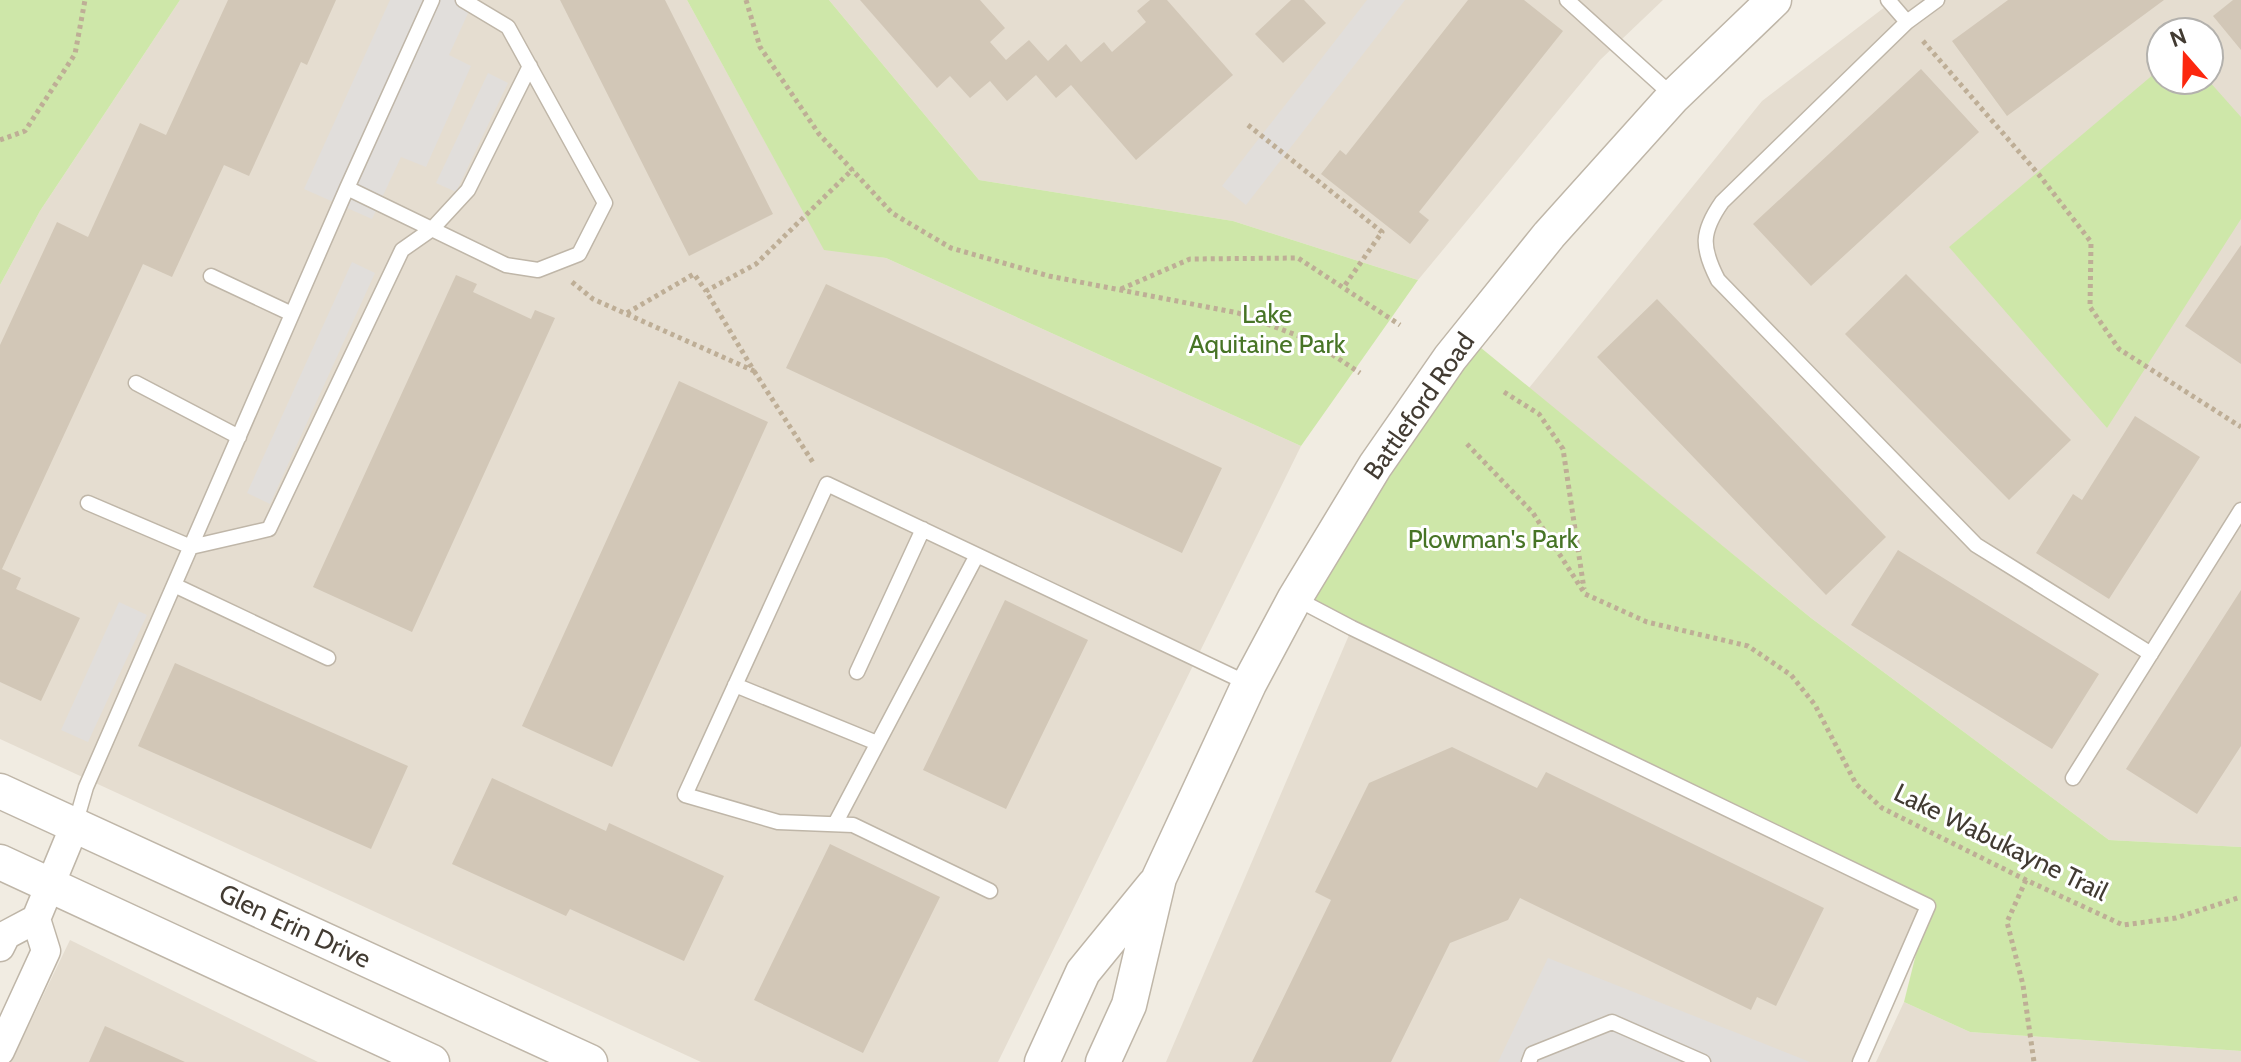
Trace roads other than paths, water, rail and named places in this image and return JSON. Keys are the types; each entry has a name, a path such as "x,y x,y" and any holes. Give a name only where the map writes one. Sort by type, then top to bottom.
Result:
{"street":[{"name":"Battleford Road","path":"1103,1062 1129,1005 1159,878 1249,684 1295,598 1375,466 1450,358 1549,235 1673,97 1774,0"},
{"name":"Glen Erin Drive","path":"0,791 590,1062"},
{"path":"0,947 6,935 36,919 75,825"},
{"path":"0,862 432,1062"},
{"name":"Battleford Road","path":"1042,1062 1083,972 1159,878"},
{"path":"0,1051 46,951 36,919"}],"lane":[{"path":"75,825 86,787 432,0"},
{"path":"347,188 506,265 538,270 579,254 605,203 508,27 463,0"},
{"path":"1567,0 1673,97"},
{"path":"1888,0 1907,22"},
{"path":"1937,0 1907,22 1722,202 1710,219 1704,239 1707,259 1718,280 1976,545 2151,654"},
{"path":"88,503 191,547 269,529 402,250 432,229 468,190 530,66"},
{"path":"211,276 292,314"},
{"path":"136,383 239,437"},
{"path":"990,891 853,825 778,822 685,795 827,484 1249,684"},
{"path":"2073,778 2241,510"},
{"path":"857,672 923,529"},
{"path":"835,824 977,555"},
{"path":"174,585 328,658"},
{"path":"1295,598 1928,906 1860,1062"},
{"path":"735,685 877,743"},
{"path":"1529,1062 1532,1054 1612,1022 1703,1062"}],"park label":[{"name":"Lake Aquitaine Park","path":"1267,329"},
{"name":"Plowman's Park","path":"1493,539"}]}
